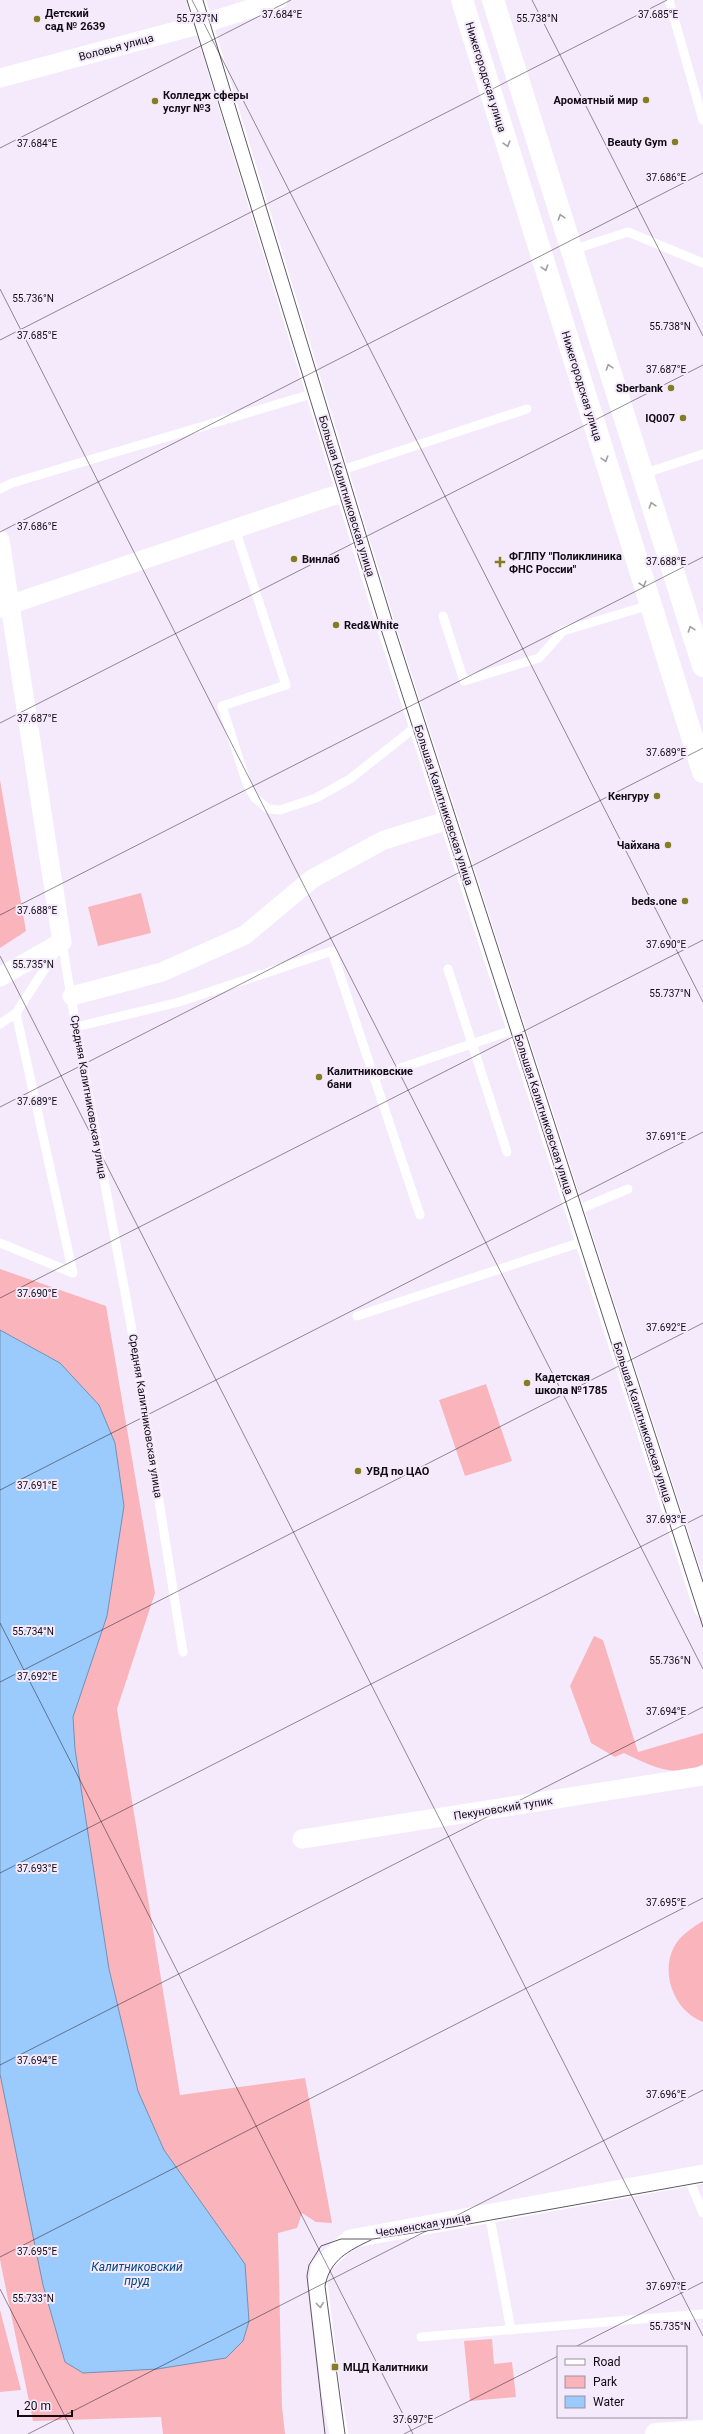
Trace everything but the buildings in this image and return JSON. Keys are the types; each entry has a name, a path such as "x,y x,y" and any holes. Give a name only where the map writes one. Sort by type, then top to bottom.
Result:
{"main road":[{"name":"Нижегородская улица","path":"462,0 703,772"},
{"path":"493,0 703,666"},
{"path":"656,2434 703,2431"}],"street":[{"name":"Большая Калитниковская улица","path":"196,0 202,24 418,725 703,1608"},
{"name":"Воловья улица","path":"0,78 202,24 278,0"},
{"path":"5,607 346,493"},
{"name":"Средняя Калитниковская улица","path":"0,540 5,607 62,942"},
{"path":"72,996 162,972 238,938 312,879 384,840 449,820"},
{"path":"0,977 62,942"},
{"name":"Пекуновский тупик","path":"302,1839 703,1776"},
{"name":"Чесменская улица","path":"339,2434 330,2392 318,2282 321,2266 350,2239 695,2175"}],"lane":[{"path":"669,0 703,120"},
{"path":"572,250 628,232 703,263"},
{"path":"0,489 12,483 315,393"},
{"path":"339,471 527,409"},
{"path":"643,474 703,454"},
{"path":"235,529 286,685 222,706 247,784 255,798 268,809 280,810 316,798 350,779 418,725"},
{"path":"443,616 464,681 539,658 563,631 650,605"},
{"path":"0,1024 16,1013 62,942"},
{"name":"Средняя Калитниковская улица","path":"62,942 76,1027 132,1325 183,1652"},
{"path":"76,1027 179,1002 332,951 420,1215"},
{"path":"448,969 507,1152"},
{"path":"0,1243 73,1273 16,1013"},
{"path":"374,1077 516,1029"},
{"path":"575,1211 628,1189"},
{"path":"358,1316 585,1241"},
{"path":"695,2175 703,2213"},
{"path":"489,2213 511,2330"},
{"path":"421,2337 703,2314"}],"green space":[{"path":"0,780 26,931 0,948"},
{"path":"141,893 151,933 98,946 88,907"},
{"path":"0,1269 106,1306 155,1593 117,1709 180,2095 305,2078 332,2223 316,2222 302,2213 297,2228 278,2233 282,2407 285,2434 163,2434 161,2417 33,2421 0,2260"},
{"path":"486,1384 512,1461 465,1476 439,1400"},
{"path":"594,1636 603,1640 638,1752 703,1733 703,1764 693,1769 673,1771 653,1766 624,1753 615,1757 591,1743 570,1686"},
{"path":"703,1921 703,2022 692,2017 677,1999 669,1976 669,1964 671,1953 677,1942 689,1930"},
{"path":"0,2310 21,2390 0,2392"},
{"path":"492,2339 494,2364 512,2362 516,2397 470,2401 464,2341"}],"water":[{"name":"Калитниковский пруд","path":"0,1330 60,1363 99,1405 115,1443 124,1506 107,1616 73,1717 75,1749 109,1969 138,2091 164,2150 245,2264 249,2321 243,2341 226,2358 157,2369 83,2373 65,2362 43,2285 0,2074"}],"tram line":[{"path":"187,0 379,623 703,1627"},
{"path":"203,0 393,623 703,1582"},
{"path":"325,2434 307,2276 309,2265 321,2246 341,2239 373,2239 452,2227 703,2182"},
{"path":"345,2434 325,2286 331,2269 341,2257 371,2240"}],"place":[{"name":"Детский сад № 2639","path":"37,19"},
{"name":"Ароматный мир","path":"646,100"},
{"name":"Колледж сферы услуг №3","path":"155,101"},
{"name":"Beauty Gym","path":"675,142"},
{"name":"Sberbank","path":"671,388"},
{"name":"IQ007","path":"683,418"},
{"name":"Винлаб","path":"294,559"},
{"name":"ФГЛПУ \"Поликлиника ФНС России\"","path":"500,562"},
{"name":"Red&White","path":"336,625"},
{"name":"Кенгуру","path":"657,796"},
{"name":"Чайхана","path":"668,845"},
{"name":"beds.one","path":"685,901"},
{"name":"Калитниковские бани","path":"319,1077"},
{"name":"Кадетская школа №1785","path":"527,1383"},
{"name":"УВД по ЦАО","path":"358,1471"},
{"name":"МЦД Калитники","path":"335,2367"}]}
